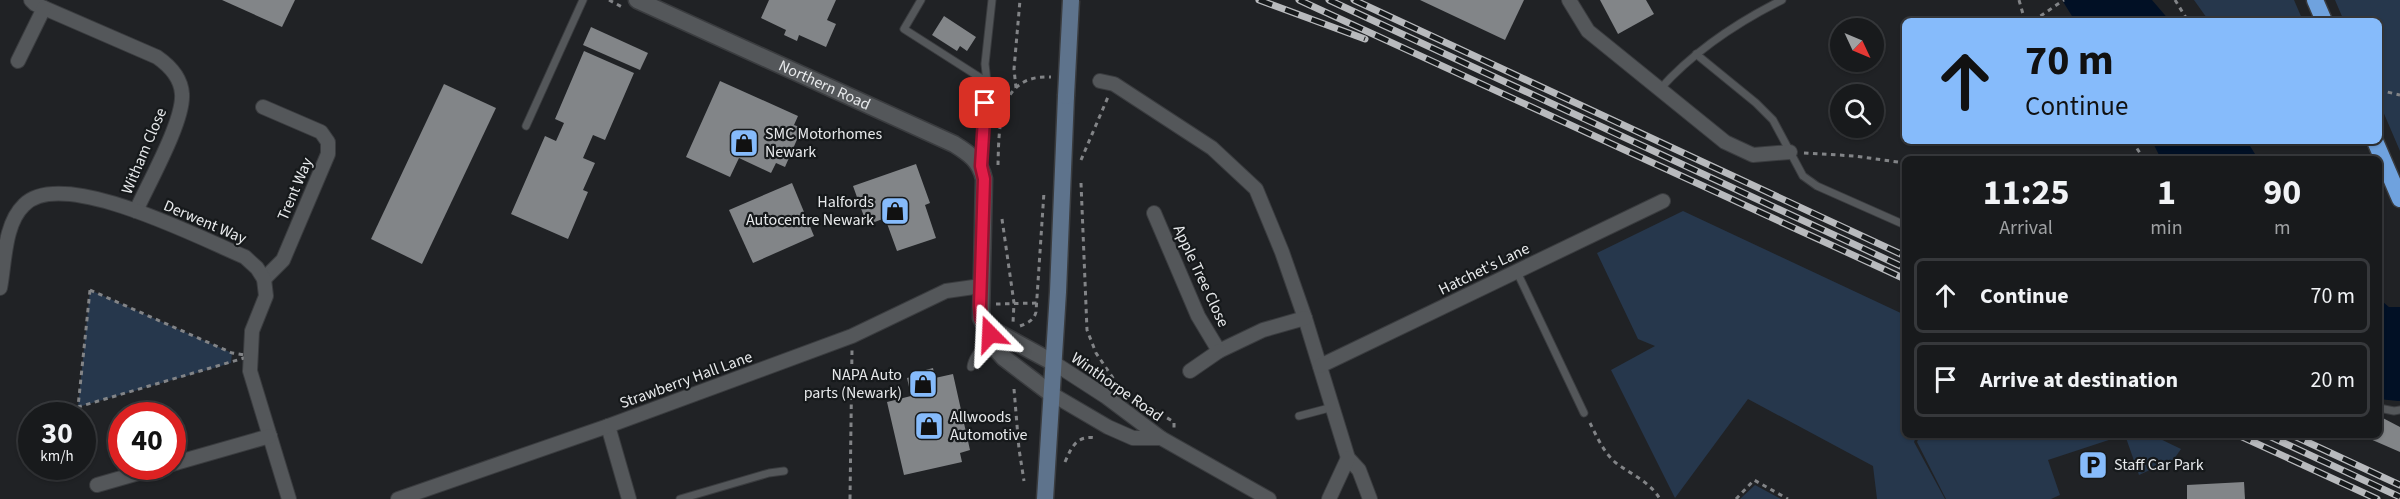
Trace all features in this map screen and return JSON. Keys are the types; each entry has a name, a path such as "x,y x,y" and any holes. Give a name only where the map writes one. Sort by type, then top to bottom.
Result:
{"highway":[{"path":"2315,0 2323,18"},
{"path":"2382,157 2400,198"}],"main road":[{"path":"1045,499 1050,393 1054,363 1071,0"}],"street":[{"name":"Witham Close","path":"31,0 44,8 157,57 167,64 179,82 182,103 177,122 136,211"},
{"name":"Northern Road","path":"636,0 954,144 972,155 981,166"},
{"path":"1569,0 1588,32 1725,142 1753,155 1790,152"},
{"path":"18,61 44,8"},
{"path":"1107,83 1212,148 1256,189 1282,252 1305,318 1348,458 1359,470 1370,499"},
{"name":"Trent Way","path":"263,107 321,132 328,142 328,154 283,260 264,279"},
{"path":"981,166 984,179 981,318 995,348 1004,358 1050,393"},
{"name":"Derwent Way","path":"0,288 12,223 24,204 34,198 56,193 109,201 136,211 245,257 257,268 264,279"},
{"name":"Hatchet's Lane","path":"1320,366 1663,201"},
{"name":"Apple Tree Close","path":"1154,213 1198,316 1219,351"},
{"path":"264,279 266,296 252,331 250,371 289,499"},
{"name":"Strawberry Hall Lane","path":"398,499 608,426 852,336 946,291 981,286"},
{"name":"Apple Tree Close","path":"1190,371 1219,351 1263,330 1305,318"},
{"path":"990,334 997,332 1054,363"},
{"name":"Winthorpe Road","path":"1054,363 1105,396 1161,438 1269,499"},
{"name":"Winthorpe Road","path":"1050,393 1108,427 1133,438 1161,438"},
{"path":"608,426 629,499"},
{"path":"186,460 270,436"},
{"path":"1329,499 1348,458"},
{"path":"97,485 114,480"}],"lane":[{"path":"526,126 583,0"},
{"path":"921,0 904,29 987,82"},
{"path":"981,166 987,82 985,64 992,0"},
{"path":"1659,90 1682,64 1716,38 1782,0"},
{"path":"1696,54 1756,103 1773,120 1803,176 1817,186 1902,224"},
{"path":"1517,272 1584,413"},
{"path":"971,367 971,360 982,349 990,334"},
{"path":"1299,416 1333,407"},
{"path":"2382,408 2400,410"},
{"path":"680,499 769,473 784,471"}],"path":[{"path":"1016,88 1014,69 1020,0"},
{"path":"2019,0 2024,18"},
{"path":"2038,18 2064,0"},
{"path":"2175,0 2186,18"},
{"path":"998,171 999,124 1006,101 1016,88 1029,78 1052,77"},
{"path":"1080,164 1107,83"},
{"path":"2382,91 2400,95"},
{"path":"1790,152 1855,156 1902,163"},
{"path":"1081,175 1087,330 1096,353 1116,383 1125,392"},
{"path":"997,304 1014,303 1038,303 1035,317 1013,328 1014,303 1001,211"},
{"path":"90,290 232,353 251,356 220,366 78,406 90,290"},
{"path":"850,499 852,336"},
{"path":"1014,389 1018,449 1024,481"},
{"path":"1142,403 1174,422 1177,446"},
{"path":"1584,413 1603,449 1616,463 1636,474 1654,490 1660,499"},
{"path":"1062,466 1075,441 1091,437 1104,440"},
{"path":"1736,499 1754,480 1788,499"}],"shaded area":[{"path":"2062,0 2152,0 2167,18 2073,18"},
{"path":"2194,0 2294,0 2302,18 2207,18"},
{"path":"2335,0 2400,0 2400,151 2382,109 2382,18 2343,18"},
{"path":"2154,144 2249,144 2255,154 2255,156 2160,156"},
{"path":"1683,211 1902,314 1902,438 1916,438 1914,442 1945,499 1877,499 1873,466 1748,399 1675,498 1611,370 1655,346 1638,339 1597,253"},
{"path":"90,290 232,353 231,363 95,402 79,402"},
{"path":"2382,302 2389,307 2400,307 2400,401 2382,399"},
{"path":"1919,438 2115,438 2048,460 2060,495 2051,499 1946,499 1917,442"},
{"path":"2126,438 2158,438 2181,449 2174,459 2139,475"},
{"path":"1755,485 1781,499 1740,499"}],"building":[{"path":"222,0 295,0 282,27"},
{"path":"769,0 836,0 827,20 836,24 826,47 799,35 797,41 784,35 786,30 761,18"},
{"path":"1420,0 1524,0 1505,40"},
{"path":"1600,0 1646,0 1654,14 1618,34"},
{"path":"944,16 976,37 967,51 960,46 957,51 932,35"},
{"path":"591,27 648,53 640,70 583,45"},
{"path":"584,51 634,73 605,140 593,135 583,158 595,163 583,190 588,192 568,239 511,214 545,136 556,141 564,123 555,119"},
{"name":"SMC Motorhomes Newark","path":"720,81 798,116 794,125 802,128 785,167 776,163 771,173 739,158 730,177 686,157"},
{"path":"444,84 496,108 422,264 371,239"},
{"name":"Halfords Autocentre Newark","path":"916,164 930,203 925,205 936,238 897,251 885,218 867,225 853,186"},
{"path":"792,183 814,236 753,263 729,210"},
{"name":"Allwoods Automotive","path":"933,368 935,378 953,374 970,450 960,453 962,462 904,475 887,402 911,396 907,378 923,374 922,371"},
{"path":"2382,418 2400,427 2400,452 2368,438 2382,438"},
{"path":"2244,482 2245,499 2187,499 2187,485"}],"railway":[{"path":"1259,0 1365,39"},
{"path":"1299,0 1902,278"},
{"path":"1329,0 1902,267"},
{"path":"1354,0 1902,255"},
{"path":"2245,438 2377,499"},
{"path":"2273,438 2400,497"},
{"path":"2298,438 2400,485"}],"place":[{"name":"SMC Motorhomes Newark","path":"744,143"},
{"name":"Halfords Autocentre Newark","path":"895,211"},
{"name":"NAPA Auto parts (Newark)","path":"923,384"},
{"name":"Allwoods Automotive","path":"929,426"},
{"name":"Staff Car Park","path":"2093,465"}],"route":[{"path":"985,103 981,166 984,179 980,306 981,318 990,334"}]}
